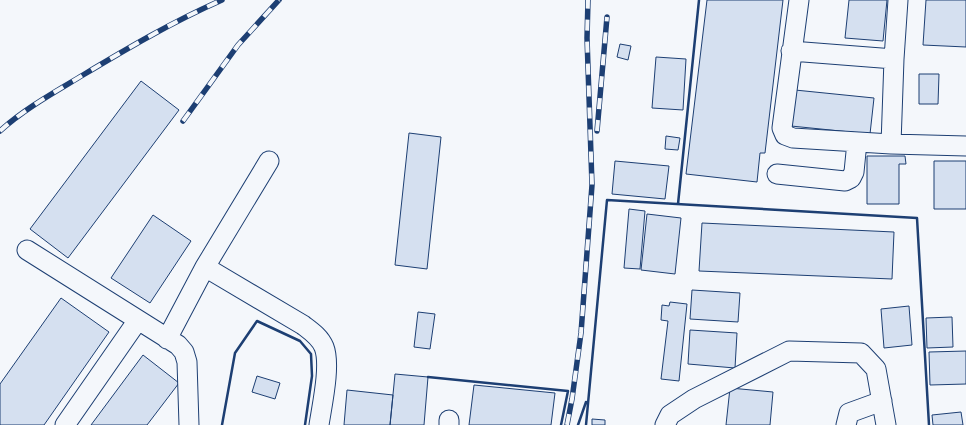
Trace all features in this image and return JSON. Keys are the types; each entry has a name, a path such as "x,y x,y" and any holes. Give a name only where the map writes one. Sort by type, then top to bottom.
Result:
{"lane":[{"path":"798,0 782,128 785,135 793,138 857,142 966,146"},
{"path":"891,144 898,0"},
{"path":"792,50 894,59"},
{"path":"777,174 845,181 851,178 854,172 857,142"},
{"path":"167,338 205,267 268,161"},
{"path":"27,250 178,345 184,352 187,362 188,425"},
{"path":"205,267 303,325 317,336 324,348 326,373 319,425"},
{"path":"65,425 138,320"},
{"path":"665,425 670,415 694,399 789,351 861,353 876,369 886,425"},
{"path":"846,425 849,413 882,401"}],"building":[{"path":"707,0 783,0 765,153 760,153 757,182 686,174"},
{"path":"849,0 887,0 883,41 845,38"},
{"path":"926,0 966,0 966,47 923,45"},
{"path":"620,44 631,46 628,60 617,57"},
{"path":"656,57 686,59 683,110 652,108"},
{"path":"919,74 939,74 938,104 919,104"},
{"path":"141,81 179,110 68,258 30,229"},
{"path":"795,90 874,98 870,134 791,126"},
{"path":"409,133 441,137 427,269 395,265"},
{"path":"666,136 680,138 678,150 665,149"},
{"path":"867,156 905,156 906,164 899,164 899,204 867,204"},
{"path":"615,161 669,166 665,199 612,194"},
{"path":"934,161 966,161 966,209 934,209"},
{"path":"629,209 645,211 640,269 624,268"},
{"path":"647,214 681,218 675,274 641,270"},
{"path":"153,215 191,241 150,303 111,278"},
{"path":"702,223 894,232 892,279 699,271"},
{"path":"692,290 740,293 738,322 690,319"},
{"path":"61,298 109,332 44,425 0,425 0,384"},
{"path":"670,302 687,304 679,381 661,379 668,321 661,320 662,305 669,306"},
{"path":"909,306 912,345 884,348 881,309"},
{"path":"418,312 435,314 430,349 414,347"},
{"path":"952,317 953,347 927,348 926,318"},
{"path":"690,330 737,333 735,368 688,364"},
{"path":"966,351 966,384 930,385 929,352"},
{"path":"143,355 179,383 147,425 91,425"},
{"path":"395,374 428,377 424,425 390,425"},
{"path":"257,376 280,383 275,399 252,392"},
{"path":"474,385 555,393 551,425 469,425"},
{"path":"730,388 773,392 770,425 726,425"},
{"path":"347,390 393,395 390,425 344,425"},
{"path":"961,412 963,425 933,425 932,415"},
{"path":"592,419 605,420 605,425 592,425"}],"railway":[{"path":"0,131 29,108 100,65 169,26 222,0"},
{"path":"183,121 238,45 279,0"},
{"path":"567,425 581,333 592,185 587,38 588,0"},
{"path":"597,131 607,17"}],"wall":[{"path":"678,204 699,0"},
{"path":"586,425 607,200 917,218 929,425"},
{"path":"222,425 235,353 257,321 300,341 311,354 312,376 305,425"},
{"path":"428,377 568,391 561,425"},
{"path":"578,425 586,402"}]}
